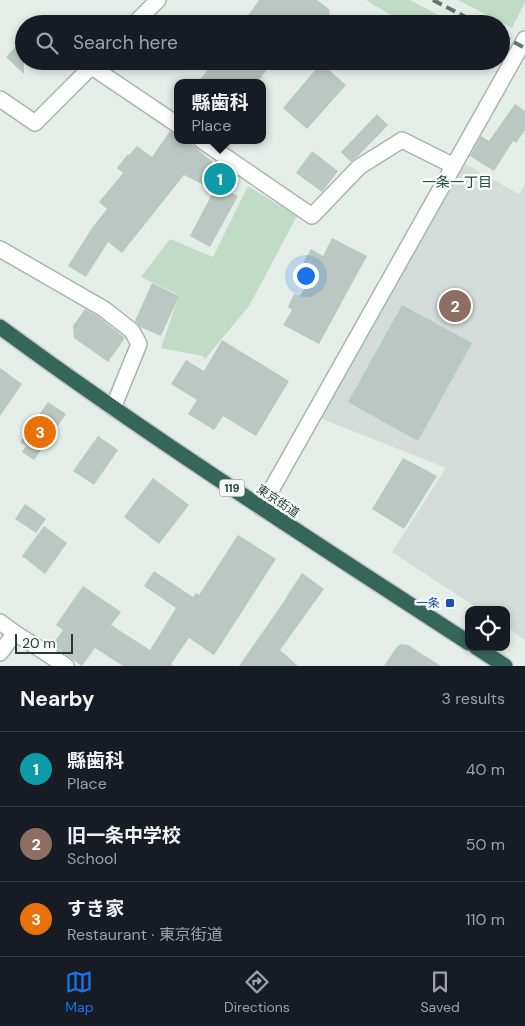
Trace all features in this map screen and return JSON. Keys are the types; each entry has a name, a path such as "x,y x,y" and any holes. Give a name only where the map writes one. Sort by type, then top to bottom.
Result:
{"highway":[{"name":"東京街道","path":"0,327 113,408 465,640"},
{"path":"482,651 504,666"}],"street":[{"path":"143,15 158,0"},
{"path":"510,66 525,39"},
{"path":"0,100 34,123 88,70"},
{"path":"102,70 174,122"},
{"path":"262,508 508,70"},
{"path":"207,144 312,216 359,167 402,140 454,166"},
{"path":"0,249 104,309 132,331 139,344 113,408"},
{"path":"0,622 66,666"},
{"path":"0,653 15,633"}],"shaded area":[{"path":"465,164 519,194 525,184 525,640 510,630 510,606 474,606 392,552 446,468 320,418"}],"green space":[{"path":"366,0 410,0 438,15 391,15"},
{"path":"458,0 525,0 512,28 510,27 510,15 487,15"},
{"path":"248,186 297,216 249,306 205,359 203,356 161,348 179,295 141,277 170,239 213,257"}],"building":[{"path":"259,0 317,0 329,9 330,15 248,15"},
{"path":"15,48 15,66 6,57"},
{"path":"207,70 266,70 260,79 201,79"},
{"path":"315,70 329,70 346,85 307,129 283,108"},
{"path":"515,104 525,111 525,130 516,143 513,141 494,171 470,156 481,136 489,141"},
{"path":"377,114 388,125 351,162 341,152"},
{"path":"170,131 174,132 174,144 191,144 214,163 234,174 225,189 238,196 210,247 190,236 214,190 184,175 122,253 108,242 86,277 68,266 92,228 107,209 99,202 123,173 117,168 127,155 137,146 152,157"},
{"path":"312,151 338,171 322,192 296,173"},
{"path":"332,238 367,256 319,344 283,325 292,310 288,307 294,294 300,296 315,269 303,263 311,249 323,256"},
{"path":"152,283 179,296 161,336 140,327 135,321"},
{"path":"402,305 472,343 418,441 348,402"},
{"path":"85,309 99,317 125,338 108,362 74,338 73,326"},
{"path":"222,340 289,381 256,436 223,416 214,430 188,414 197,400 171,384 186,360 204,371"},
{"path":"0,368 22,384 0,416"},
{"path":"48,402 66,414 34,460 22,452 26,446 20,442"},
{"path":"98,436 118,450 94,485 73,471"},
{"path":"403,458 437,476 404,529 372,509"},
{"path":"153,478 189,505 159,544 124,517"},
{"path":"25,504 46,519 36,533 15,519"},
{"path":"44,526 67,543 45,574 22,556"},
{"path":"238,535 276,559 214,655 189,638 171,664 174,666 123,666 95,648 82,666 52,645 63,630 56,625 83,586 121,612 111,625 150,650 176,608 144,586 154,571 193,597 196,593 199,595"},
{"path":"302,573 324,589 280,650 298,666 239,666 287,597"},
{"path":"401,644 408,645 441,666 384,666 396,648"}],"railway":[{"path":"433,0 462,15"},
{"path":"510,40 525,48"}],"place":[{"name":"縣歯科","path":"220,179"},
{"name":"旧一条中学校","path":"455,306"},
{"name":"すき家","path":"40,432"},
{"name":"一条","path":"450,603"}],"district":[{"name":"一条一丁目","path":"457,182"}]}
